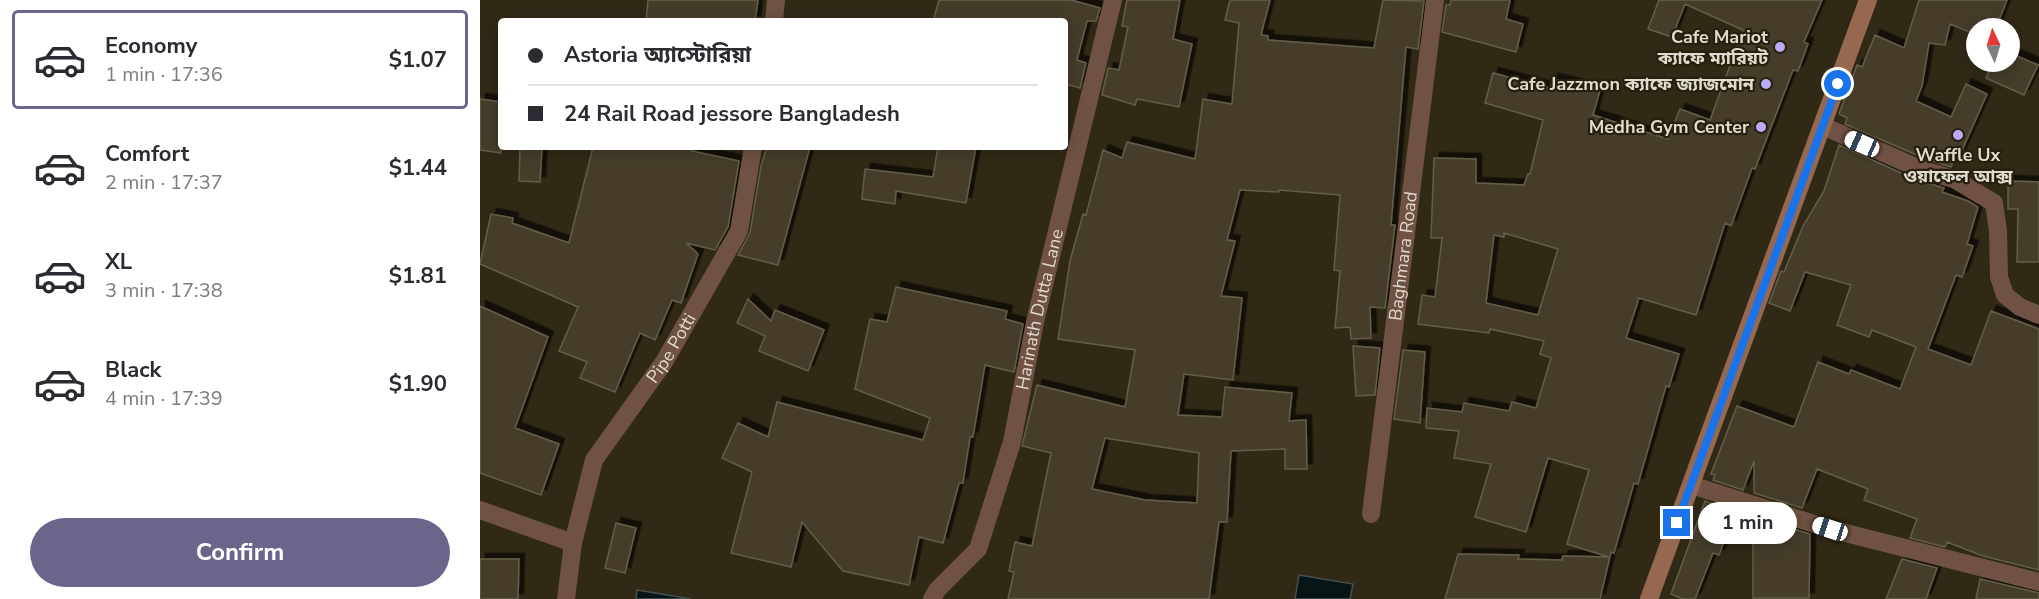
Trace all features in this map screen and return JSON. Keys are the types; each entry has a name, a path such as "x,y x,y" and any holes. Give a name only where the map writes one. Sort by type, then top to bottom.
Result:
{"street":[{"path":"774,18 776,0"},
{"name":"Harinath Dutta Lane","path":"932,599 937,590 978,549 1012,442 1035,322 1113,0"},
{"name":"Baghmara Road","path":"1371,514 1435,0"},
{"path":"1649,599 1869,0"},
{"path":"1823,126 1922,170 1954,178 1994,203 1998,231 1999,277 2005,295 2020,308 2039,315"},
{"name":"Pipe Potti","path":"566,599 573,543 594,460 664,362 739,231 752,150"},
{"path":"1691,485 1830,529 2039,582"},
{"path":"480,510 573,543"}],"shaded area":[{"path":"1299,575 1353,584 1350,599 1295,599"},
{"path":"637,590 691,599 636,599"}],"building":[{"path":"648,0 758,0 755,18 646,18"},
{"path":"939,0 1071,0 1100,8 1096,21 1087,21 1077,60 1086,63 1080,88 1068,85 1068,18 934,18"},
{"path":"1127,0 1180,0 1173,39 1192,44 1179,107 1137,99 1135,105 1102,95 1108,68 1119,70 1128,27 1122,26"},
{"path":"1230,0 1270,0 1261,35 1268,36 1268,40 1374,48 1383,0 1424,1 1418,49 1406,47 1391,225 1395,225 1385,308 1370,307 1371,338 1351,339 1350,327 1335,328 1340,271 1334,270 1340,195 1279,190 1279,192 1240,190 1227,240 1235,241 1221,296 1242,298 1233,380 1184,374 1178,415 1222,417 1225,387 1292,393 1289,421 1306,420 1307,469 1285,469 1285,449 1231,451 1227,522 1219,522 1209,599 1008,599 1014,572 1009,571 1015,542 1032,546 1051,453 1022,446 1037,385 1125,407 1135,350 1058,339 1070,261 1083,214 1086,215 1103,150 1122,158 1127,142 1195,159 1203,99 1232,104 1239,23 1225,20","holes":["1105,438 1199,453 1197,503 1145,500 1092,489"]},
{"path":"1451,0 1510,0 1506,19 1523,24 1516,52 1442,32 1446,5 1450,5"},
{"path":"1659,0 1822,0 1804,42 1808,44 1798,71 1793,70 1755,169 1752,168 1731,226 1725,223 1696,315 1639,298 1626,338 1679,354 1669,387 1666,386 1638,484 1634,483 1614,553 1611,552 1600,599 1445,599 1458,554 1519,555 1518,559 1562,560 1563,556 1609,557 1567,544 1589,470 1548,458 1526,532 1475,517 1491,464 1454,458 1459,431 1426,428 1427,408 1462,412 1464,403 1509,411 1512,402 1536,408 1551,358 1540,354 1544,341 1490,329 1489,333 1418,324 1422,295 1435,297 1442,238 1431,238 1434,158 1476,159 1476,183 1524,185 1530,174 1543,120 1485,103 1493,73 1550,88 1553,79 1600,90 1593,115 1668,139 1680,109 1710,120 1743,30 1685,4 1672,37 1648,29","holes":["1504,233 1558,249 1538,315 1486,303 1494,235 1504,237"]},
{"path":"1919,0 2007,0 2000,18 1966,18 1966,31 1950,24 1945,45 1929,43 1922,86 1916,101 1951,117 1966,84 1987,94 1960,155 1956,153 1951,167 1926,159 1845,124 1847,118 1839,114 1857,65 1862,67 1875,35 1904,48"},
{"path":"2020,57 2038,65 2024,95 1986,78 1989,72 2020,72"},
{"path":"480,99 498,102 498,150 501,150 501,153 480,150"},
{"path":"1839,145 1917,180 1944,188 1942,192 1978,207 1967,244 1973,246 1962,277 1956,275 1928,349 1971,365 1991,311 2039,329 2039,570 1983,556 1947,542 1945,547 1910,538 1917,519 1864,500 1868,489 1817,469 1802,508 1754,493 1754,461 1743,490 1713,480 1715,475 1711,474 1737,406 1794,427 1818,362 1849,374 1851,370 1900,389 1916,347 1872,330 1869,337 1837,325 1851,285 1805,272 1790,311 1769,303 1781,271 1784,272 1803,226 1824,191"},
{"path":"520,150 542,150 540,182 519,181"},
{"path":"592,150 692,150 739,161 728,227 715,250 686,243 698,254 681,303 672,300 655,340 640,333 615,392 580,378 587,362 559,351 578,307 480,264 491,214 513,218 512,223 569,243"},
{"path":"766,150 809,150 778,265 738,255 750,233 761,166"},
{"path":"938,150 975,150 966,203 896,191 895,204 862,199 865,169 933,177"},
{"path":"2008,181 2039,182 2039,262 2017,262 2018,209 2008,209"},
{"path":"896,287 1007,311 1005,319 1023,324 1014,372 985,365 963,483 959,483 943,543 919,537 909,585 843,571 802,522 791,567 731,553 752,472 722,458 738,423 768,437 777,402 923,440 930,418 855,389 870,319 887,322"},
{"path":"748,299 771,321 775,310 824,330 808,371 759,351 765,336 737,323"},
{"path":"480,306 548,337 515,428 559,444 541,495 480,473"},
{"path":"1353,346 1380,348 1375,395 1356,396"},
{"path":"1403,350 1425,352 1420,423 1394,419"},
{"path":"1705,501 1735,511 1719,555 1713,553 1695,599 1683,599 1671,594"},
{"path":"1753,517 1810,534 1809,598 1753,598"},
{"path":"616,523 636,528 625,573 605,568"},
{"path":"480,559 519,559 518,599 480,599"},
{"path":"1902,559 1937,568 1926,599 1886,599"},
{"path":"1980,579 2039,593 2039,599 1976,599"}],"place":[{"name":"Cafe Mariot ক্যাফে ম্যারিয়ট","path":"1780,47"},
{"name":"Cafe Jazzmon ক্যাফে জ্যাজমোন","path":"1766,84"},
{"name":"Medha Gym Center","path":"1761,127"},
{"name":"Waffle Ux ওয়াফেল আক্স","path":"1958,135"}],"route":[{"path":"1677,523 1838,84"}]}
